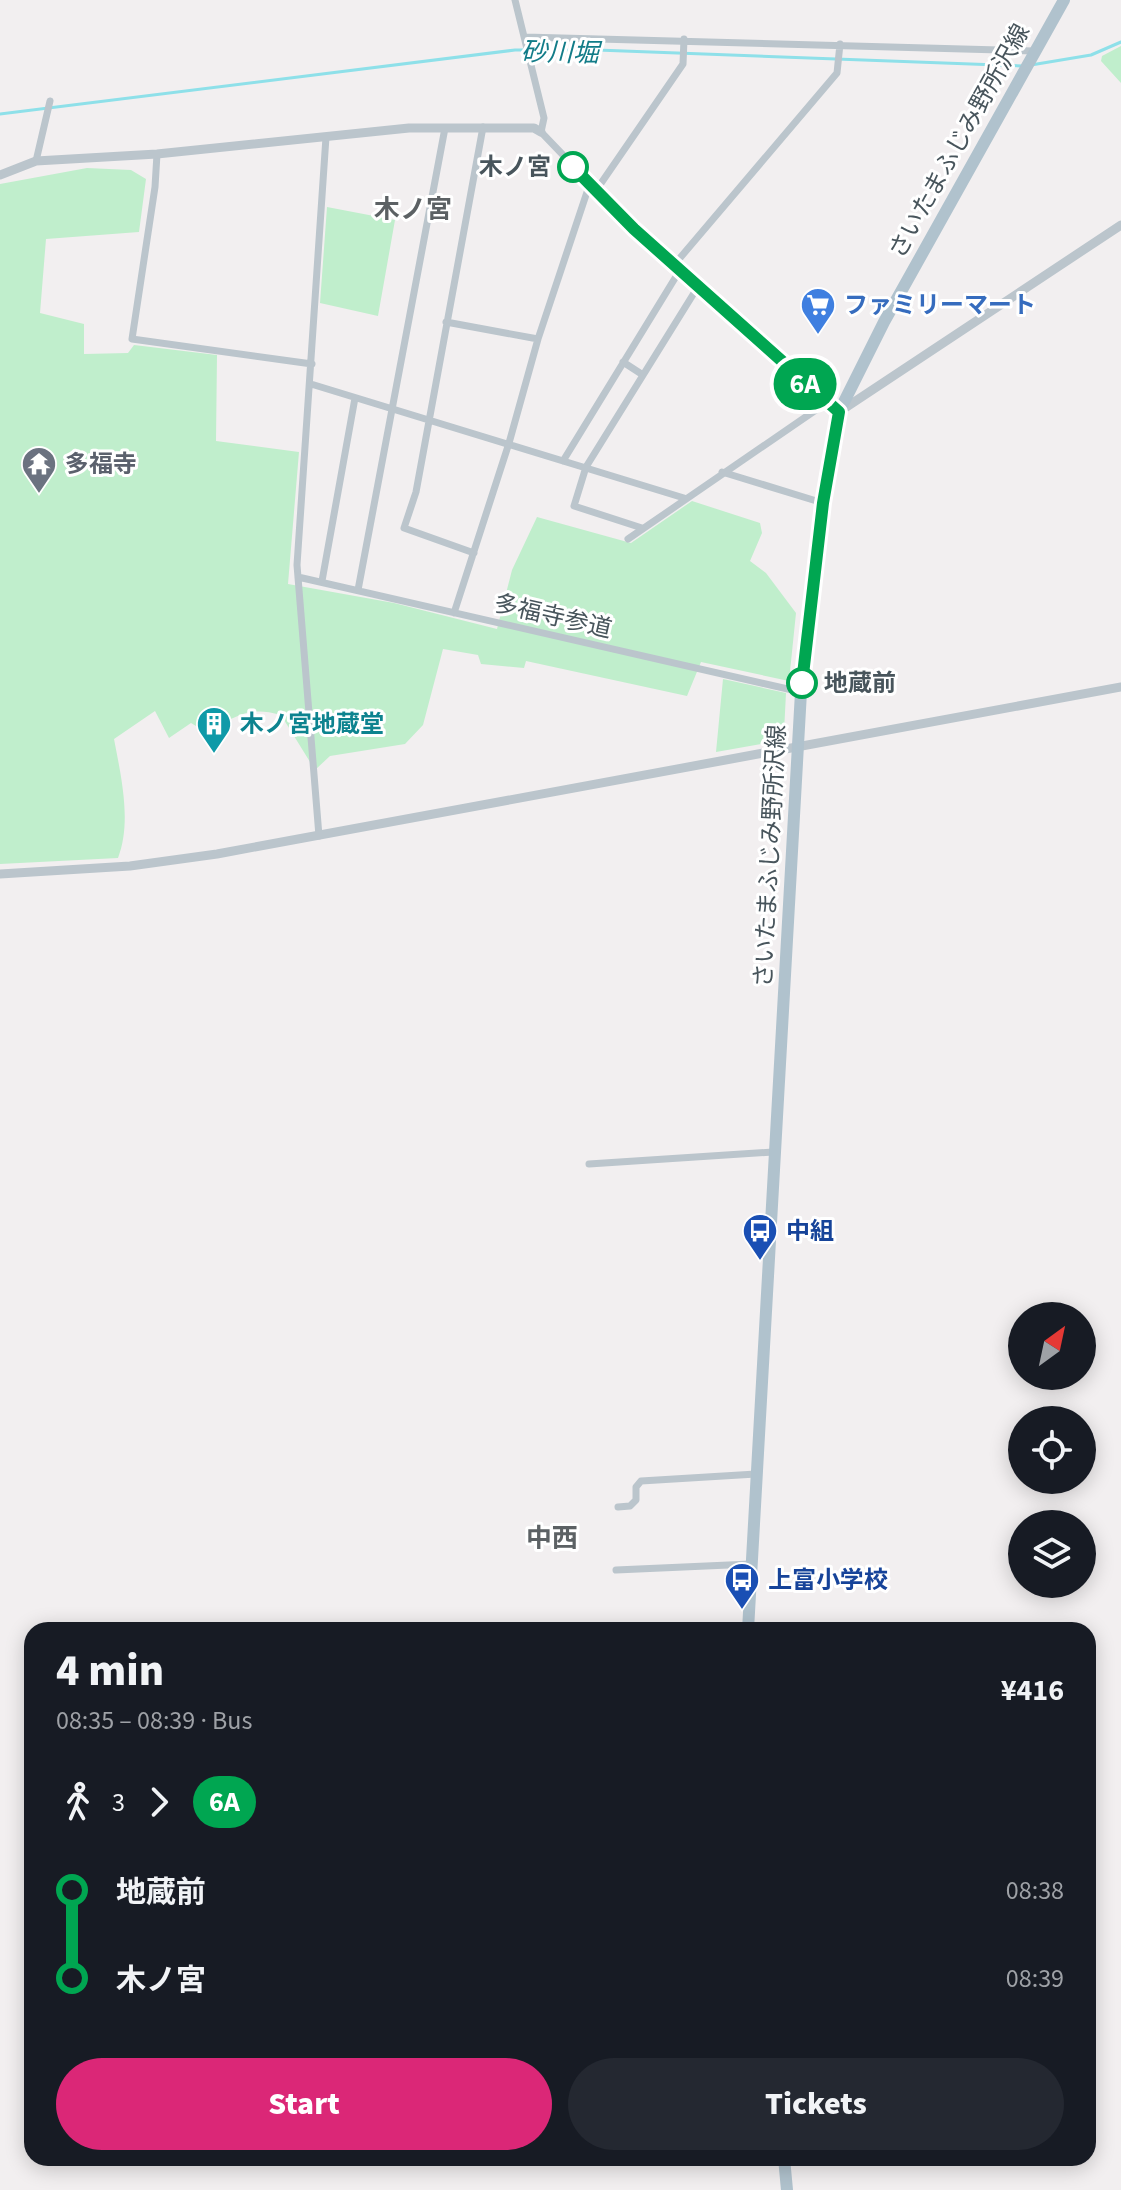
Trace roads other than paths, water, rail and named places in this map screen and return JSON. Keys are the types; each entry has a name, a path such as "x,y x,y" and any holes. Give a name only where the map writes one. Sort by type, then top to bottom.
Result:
{"main road":[{"name":"さいたまふじみ野所沢線","path":"748,1622 801,692 823,503 839,412 1064,0"},
{"path":"785,2166 787,2190"}],"street":[{"path":"515,0 544,118 541,132"},
{"path":"525,39 840,44 1033,52"},
{"path":"454,613 509,443 538,339 592,189 683,61 684,41"},
{"path":"563,461 677,267 840,66 840,44"},
{"path":"36,161 50,101"},
{"path":"474,553 404,528 416,492 483,127"},
{"path":"0,175 36,161 157,154 409,128 534,128 592,189 839,412 1121,225"},
{"path":"358,590 445,128"},
{"path":"319,836 298,577 326,137"},
{"path":"157,154 155,187 132,339 312,364"},
{"path":"642,528 574,506 586,467 699,285"},
{"path":"446,322 538,339"},
{"path":"623,362 643,375"},
{"path":"311,384 684,498"},
{"path":"322,581 355,398"},
{"path":"628,539 826,403"},
{"path":"722,472 823,503"},
{"name":"多福寺参道","path":"298,577 801,692"},
{"path":"0,874 130,866 319,836 472,805 797,750 1121,687"},
{"path":"589,1164 773,1152"},
{"path":"618,1507 630,1506 636,1500 636,1487 641,1481 756,1474"},
{"path":"616,1570 751,1564"}],"waterway":[{"name":"砂川堀","path":"1031,65 1091,55 1121,42"},
{"name":"砂川堀","path":"0,114 515,50 597,50 1023,66"}],"place":[{"name":"木ノ宮","path":"573,167"},
{"name":"ファミリーマート","path":"818,336"},
{"name":"多福寺","path":"39,495"},
{"name":"地蔵前","path":"802,683"},
{"name":"木ノ宮地蔵堂","path":"214,755"},
{"name":"中組","path":"760,1262"},
{"name":"上富小学校","path":"742,1611"}],"district":[{"name":"木ノ宮","path":"413,209"},
{"name":"中西","path":"552,1538"}]}
